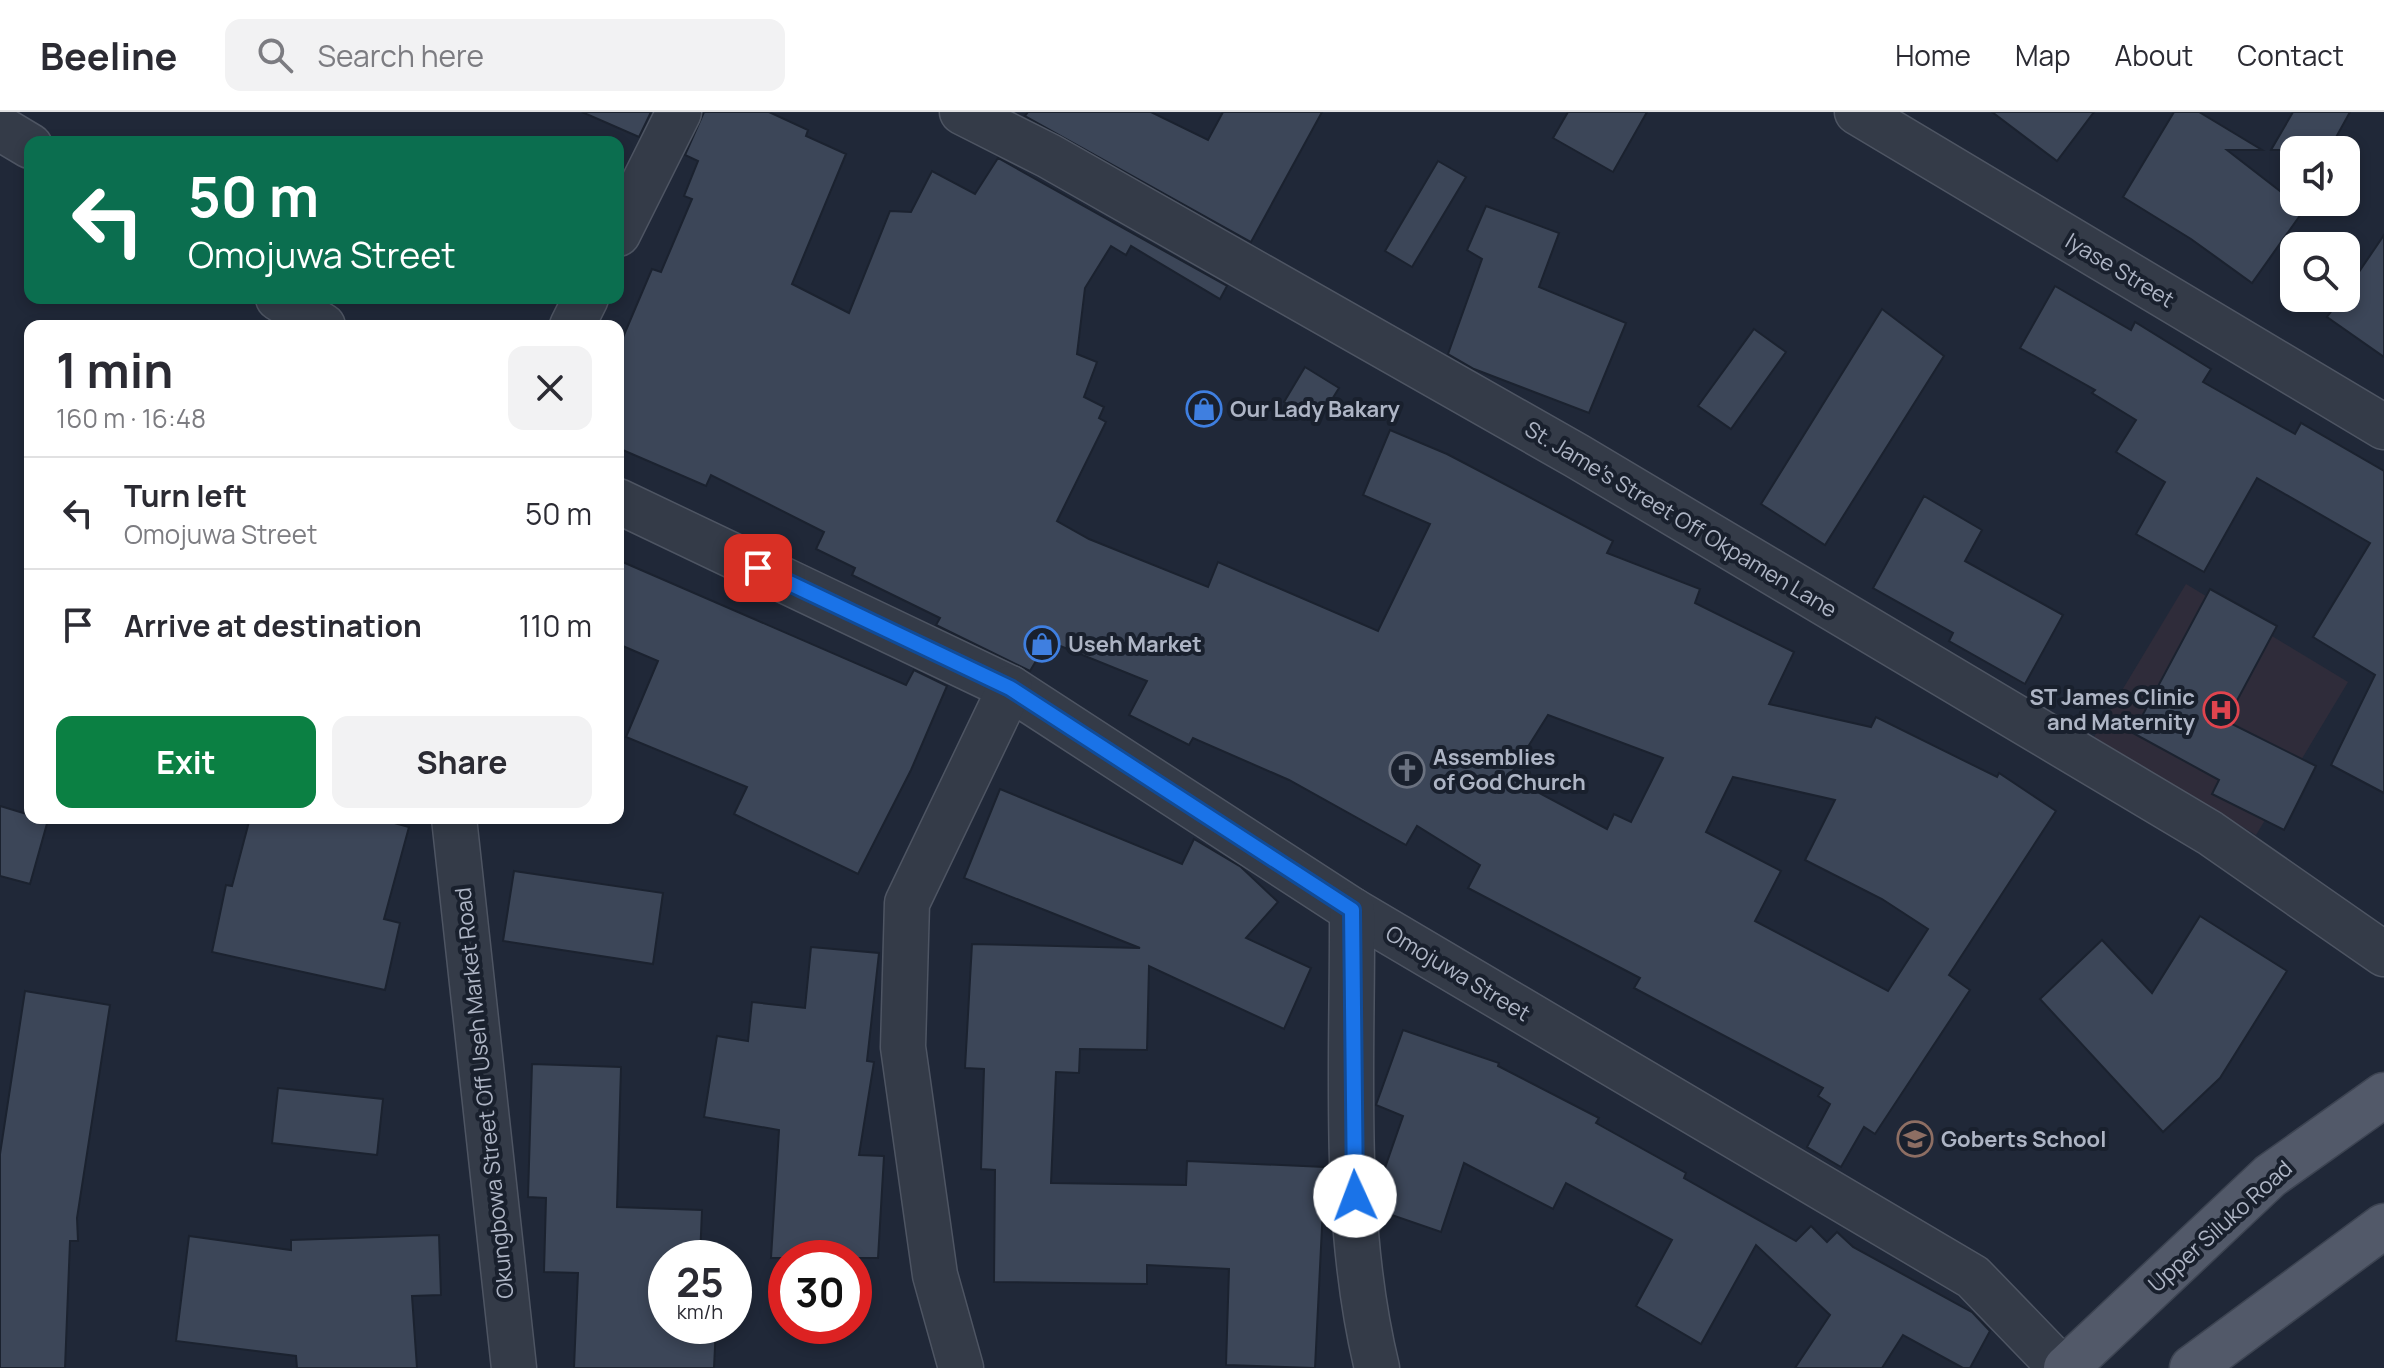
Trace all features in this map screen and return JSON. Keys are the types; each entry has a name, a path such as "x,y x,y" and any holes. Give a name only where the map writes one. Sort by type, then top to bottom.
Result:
{"main road":[{"name":"Upper Siluko Road","path":"2064,1368 2270,1176 2384,1095"},
{"path":"2192,1368 2384,1226"}],"street":[{"path":"624,222 679,112"},
{"name":"St. Jame's Street Off Okpamen Lane","path":"962,112 1049,156 1591,464 2210,833 2384,954"},
{"name":"Iyase Street","path":"1857,112 2384,427"},
{"path":"0,128 24,142"},
{"path":"288,304 313,320"},
{"name":"Omojuwa Street","path":"624,504 1010,688 1352,910 1973,1277 2064,1368"},
{"path":"961,1368 935,1275 903,1047 907,903 1010,688"},
{"name":"Okungbowa Street Off Useh Market Road","path":"455,824 514,1368"},
{"path":"1352,910 1356,1220 1364,1313 1377,1368"}],"shaded area":[{"name":"ST James Clinic and Maternity","path":"2186,584 2348,682 2256,835 2094,737"}],"building":[{"path":"582,112 651,112 639,137"},
{"path":"704,112 769,112 808,130 806,136 846,154 792,284 849,313 890,211 911,212 932,171 975,194 998,158 1227,286 1220,299 1131,246 1126,255 1111,246 1085,288 1077,354 1097,362 1084,397 1104,407 1099,418 1106,422 1057,521 1089,539 1208,587 1218,562 1378,631 1430,524 1363,495 1390,430 1447,454 1613,541 1607,553 1700,589 1695,603 1794,652 1769,704 1871,727 1876,717 1997,777 1999,773 2056,811 1949,975 1970,990 1875,1134 1864,1127 1841,1167 1807,1147 1830,1104 1818,1096 1823,1088 1634,988 1640,978 1468,888 1480,865 1417,826 1406,845 1289,780 1193,738 1189,745 1129,715 1147,681 1048,641 1030,671 936,625 940,618 852,575 855,568 816,549 824,532 711,475 706,486 624,451 624,335 652,269 661,272 692,199 684,196 698,161 685,155","holes":["1548,715 1663,758 1631,822 1614,814 1607,829 1509,777","1733,777 1835,800 1805,860 1882,899 1928,929 1888,991 1755,921 1781,871 1706,832"]},
{"path":"1028,112 1151,112 1208,140 1223,112 1322,112 1251,242 1025,116"},
{"path":"1568,112 1647,112 1613,172 1553,138"},
{"path":"1992,112 2094,112 2057,161"},
{"path":"2174,112 2199,112 2262,150 2227,150 2280,191 2280,216 2300,216 2288,232 2280,232 2280,244 2252,283 2191,239 2123,197"},
{"path":"2293,112 2350,112 2337,136 2280,136 2280,150 2271,150"},
{"path":"1438,161 1466,177 1412,267 1385,251"},
{"path":"1486,206 1559,233 1539,287 1626,323 1589,413 1474,369 1448,354 1482,259 1467,250"},
{"path":"2384,235 2384,357 2327,317 2331,312 2360,312 2360,270"},
{"path":"2055,286 2131,330 2135,322 2211,369 2203,382 2295,434 2301,423 2384,471 2384,793 2331,765 2375,675 2313,637 2370,543 2257,478 2204,572 2136,534 2165,482 2116,452 2136,420 2092,393 2095,390 2020,348"},
{"path":"1882,309 1944,356 1825,545 1761,504"},
{"path":"1754,329 1786,352 1731,429 1698,406"},
{"path":"1305,367 1339,388 1318,422 1284,402"},
{"path":"1924,496 1982,530 1965,561 2063,615 2025,684 1949,641 1953,633 1873,588"},
{"path":"624,563 906,685 914,670 947,686 911,770 858,874 734,814 747,787 626,737 658,661 624,647"},
{"path":"2210,589 2277,626 2226,721 2316,766 2284,830 2212,794 2219,780 2133,733"},
{"path":"1000,789 1182,864 1194,839 1241,867 1278,902 1246,938 1311,968 1284,1029 1149,966 1147,1050 1080,1049 1079,1073 1056,1072 1051,1183 1186,1185 1187,1161 1325,1167 1315,1368 1226,1365 1229,1269 1147,1265 1147,1284 994,1282 995,1170 981,1169 984,1069 965,1068 972,944 1140,948 964,878"},
{"path":"0,806 24,813 24,824 47,824 30,884 0,876"},
{"path":"248,824 398,824 409,827 384,919 400,923 385,990 212,952 226,885 232,886"},
{"path":"514,871 663,893 653,964 503,941"},
{"path":"2200,916 2287,971 2220,1078 2163,1132 2040,999 2102,940 2152,993"},
{"path":"811,947 879,953 867,1061 874,1062 859,1155 884,1156 878,1258 872,1258 872,1240 772,1240 779,1130 704,1117 717,1036 748,1041 752,1002 805,1008"},
{"path":"25,991 110,1005 77,1218 78,1241 70,1241 65,1368 0,1368 0,1154"},
{"path":"1403,1030 1499,1063 1498,1066 1599,1118 1596,1123 1686,1173 1684,1178 1796,1241 1811,1226 1827,1242 1837,1232 1853,1247 1972,1312 1990,1331 1970,1368 1963,1368 1903,1335 1882,1368 1795,1368 1830,1315 1756,1245 1701,1344 1636,1306 1672,1240 1566,1183 1553,1209 1464,1163 1441,1232 1380,1211 1378,1188 1403,1116 1376,1105"},
{"path":"532,1064 621,1067 617,1207 702,1210 701,1240 648,1240 648,1344 715,1344 714,1368 574,1368 578,1273 544,1272 546,1198 528,1197"},
{"path":"278,1088 383,1099 377,1155 272,1143"},
{"path":"439,1235 441,1295 412,1296 417,1368 297,1368 296,1356 176,1341 189,1236 291,1250 291,1240"}],"place":[{"name":"Our Lady Bakary","path":"1204,409"},
{"name":"Useh Market","path":"1042,644"},
{"name":"ST James Clinic and Maternity","path":"2221,710"},
{"name":"Assemblies of God Church","path":"1407,770"},
{"name":"Goberts School","path":"1915,1139"}],"route":[{"path":"758,568 1010,688 1352,910 1355,1196"}]}
